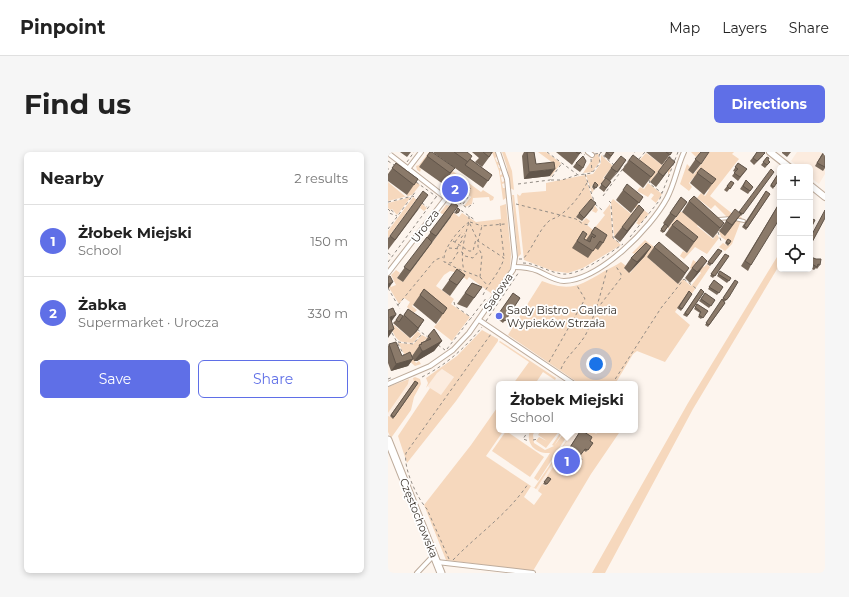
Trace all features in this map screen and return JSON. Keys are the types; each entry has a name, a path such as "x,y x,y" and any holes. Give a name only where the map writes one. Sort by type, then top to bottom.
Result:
{"main road":[{"path":"770,152 784,164"},
{"path":"813,187 825,197"},
{"name":"Częstochowska","path":"388,440 442,573"}],"street":[{"path":"408,168 421,152"},
{"name":"Sadowa","path":"388,384 424,369 441,359 462,341 479,320 514,267 513,229 507,179 498,152"},
{"path":"514,267 538,271 560,281 571,280 586,275 627,249 644,231 665,202 684,152"},
{"name":"Urocza","path":"388,153 446,198 388,272"},
{"path":"479,320 570,381"},
{"path":"417,573 434,554"},
{"path":"437,562 533,573"}],"lane":[{"path":"718,220 728,218 744,221"}],"path":[{"path":"404,165 414,152"},
{"path":"547,152 578,175"},
{"path":"578,152 591,160 592,173"},
{"path":"602,196 635,152"},
{"path":"635,164 645,152"},
{"path":"663,152 675,161"},
{"path":"628,240 663,194 678,152"},
{"path":"518,184 562,180 578,175 592,173 600,164 599,156 601,153"},
{"path":"592,154 601,153 622,170"},
{"path":"408,159 413,162"},
{"path":"388,161 397,167"},
{"path":"550,180 562,163"},
{"path":"388,169 393,172"},
{"path":"585,174 595,205 602,210"},
{"path":"649,178 650,184 663,194"},
{"path":"414,180 444,202"},
{"path":"522,259 531,250 550,220 560,215 573,203 588,181"},
{"path":"388,229 416,191"},
{"path":"447,194 468,208 474,203"},
{"path":"413,196 428,208"},
{"path":"388,202 413,196"},
{"path":"388,262 436,196"},
{"path":"462,205 468,197"},
{"path":"609,201 611,203 613,238 627,249"},
{"path":"450,204 475,220"},
{"path":"516,204 576,219 583,224 590,225"},
{"path":"388,209 390,211 389,213 397,216"},
{"path":"464,271 462,252 464,235 469,222 469,216"},
{"path":"469,222 482,226 500,223 505,224"},
{"path":"469,222 455,237 448,248 444,257 444,262 479,277 487,285"},
{"path":"469,222 476,239 504,258"},
{"path":"482,295 487,285 497,274 504,258 500,223"},
{"path":"479,277 482,255 478,241 482,226"},
{"path":"718,228 721,240"},
{"path":"461,232 464,235"},
{"path":"453,248 461,232"},
{"path":"461,238 464,235"},
{"path":"455,237 464,239"},
{"path":"457,249 464,239"},
{"path":"453,241 469,251 473,251 476,239"},
{"path":"486,321 524,268 523,262 561,274 572,274 626,242"},
{"path":"448,248 463,248"},
{"path":"462,252 465,256 473,258 480,250"},
{"path":"447,264 451,263 458,252 462,252"},
{"path":"388,253 392,257"},
{"path":"398,305 435,260 444,257"},
{"path":"596,311 621,278 621,274 615,265"},
{"path":"559,374 563,363 586,334 601,298 608,270"},
{"path":"682,274 684,279 698,290"},
{"path":"614,381 661,308 684,279"},
{"path":"547,366 585,299 576,284"},
{"path":"388,288 400,309"},
{"path":"442,353 472,318 487,297"},
{"path":"454,302 455,306 472,318"},
{"path":"394,312 400,316"},
{"path":"417,329 445,350"},
{"path":"392,333 406,359"},
{"path":"392,343 397,342 413,344 423,333"},
{"path":"491,334 406,453 407,466 421,502 427,509 450,564 508,510 528,484"},
{"path":"388,379 394,376"},
{"path":"527,433 523,439 529,441"},
{"path":"533,440 538,439"}],"shaded area":[{"path":"429,152 433,152 431,155 481,192 483,190 494,197 493,200 490,201 489,197 473,198 472,204 465,207 464,206 471,197 450,181 448,183 446,181 448,178 424,161 419,167 421,169 420,172 417,170 416,166 419,165"},
{"path":"492,152 495,152 498,156 495,158 500,164 498,165 499,168 502,168 500,175 503,174 504,176 501,177 502,182 505,181 505,183 502,184 503,188 505,188 506,198 503,200 499,171"},
{"path":"502,152 505,152 512,171 514,190 510,188 507,167"},
{"path":"538,152 546,152 561,163 550,178 553,163"},
{"path":"691,152 734,152 732,154 739,159 710,196 734,215 736,212 742,218 732,244 725,251 719,247 723,243 728,246 730,243 721,237 719,231 728,219 740,220 740,218 727,217 715,205 711,209 697,198 701,193 705,196 709,190 694,177 689,183 692,187 689,191 680,184 687,164 690,167 688,170 694,174 705,159 699,154 696,157"},
{"path":"797,152 825,152 825,174 819,184 813,179 813,164 795,164 791,161"},
{"path":"646,153 662,165 667,159 663,156 665,154 673,163 668,176 668,172 662,167 650,182 649,173 636,164"},
{"path":"596,154 599,154 599,163 592,172 583,173"},
{"path":"601,155 613,166 603,178 610,184 604,181 598,187 594,184 591,187 594,190 592,193 586,175 593,174 601,163"},
{"path":"585,175 594,204 598,210 596,213 592,211 594,207 588,202 576,217 582,222 586,218 590,221 587,225 593,230 605,215 603,213 610,204 613,238 621,245 583,268 568,273 553,271 524,260 517,194 520,196 522,193 546,191 546,183"},
{"path":"415,181 420,185 412,195 406,196"},
{"path":"388,182 406,197 388,201"},
{"path":"648,183 662,194 656,203 651,199 654,195 651,193 648,197 637,191 640,187 644,189"},
{"path":"512,195 514,195 521,254 518,257"},
{"path":"411,197 397,215 392,209 390,210 388,208 388,203"},
{"path":"413,197 427,208 424,211 415,201 388,238 388,231"},
{"path":"613,199 631,214 636,208 632,205 634,202 649,214 639,225 636,223 638,221 632,216 614,237 611,202"},
{"path":"506,204 511,254 510,269 495,292 492,294 469,277 467,280 459,273 450,271 444,275 436,286 454,299 451,304 470,317 452,341 434,327 441,319 417,300 412,306 417,310 414,313 407,307 410,302 404,298 399,304 388,286 388,278 391,287 396,285 391,275 396,270 400,273 397,278 403,282 425,252 427,246 429,247 451,217 440,213 446,205 451,206 454,213 459,217 462,213 476,222 501,219 500,206"},
{"path":"680,212 698,225 697,226 713,239 717,234 719,238 707,254 695,247 684,259 680,256 683,251 687,253 691,247 668,229"},
{"path":"645,240 658,250 651,252 647,257 678,284 683,279 691,286 701,273 695,266 692,269 690,268 693,260 704,267 707,264 710,267 691,295 688,293 675,312 690,325 665,362 637,351 633,354 617,381 576,381 508,335 542,281 560,286 574,286 588,281 621,262 626,266 624,269 630,273 644,257 632,253"},
{"path":"777,257 777,269 693,409 605,573 592,573 688,403"},
{"path":"394,325 411,339 417,331 421,334 413,343 398,340 390,326"},
{"path":"482,330 498,339 498,341 456,401 407,463 398,436 430,388 441,395 454,377 442,369 437,373 426,388 428,383 426,378 457,356"},
{"path":"422,335 433,341 426,339 420,346 422,349 414,353 412,356 416,363 419,361 421,364 415,366 407,359 398,343 413,344"},
{"path":"500,341 556,378 555,380 543,372 537,381 515,381 529,362 499,342"},
{"path":"442,369 454,377 441,396 427,386 437,372"},
{"path":"415,377 420,379 421,384 414,397 411,410 391,438 388,432 388,416 393,418 417,385 414,383 413,378"},
{"path":"413,378 414,383 417,385 393,419 389,418 388,413 408,384 409,379"},
{"path":"409,379 408,384 388,413 388,387"},
{"path":"496,409 496,433 502,433 486,456 531,486 524,497 534,505 542,494 538,491 542,484 546,486 547,483 545,481 548,483 549,481 546,478 555,464 559,470 562,470 557,464 562,456 564,456 560,462 564,464 562,468 566,470 568,467 571,470 574,466 577,467 581,461 578,459 592,444 589,442 591,439 586,435 587,433 619,433 591,474 533,571 446,560 424,505 471,445"},
{"path":"505,433 509,433 544,457 530,477 492,451"},
{"path":"529,433 534,433 534,443 545,450 554,446 564,433 569,433 538,481 534,478 550,453 541,452 533,448 529,440"},
{"path":"539,433 558,433 546,448 536,441 539,437 547,441 538,435"},
{"path":"560,433 562,433 554,446 552,445"},
{"path":"571,433 601,433 556,503 535,488"},
{"path":"572,433 536,489 534,488"}],"building":[{"path":"430,152 455,168 450,173 427,156"},
{"path":"454,152 467,152 472,156 468,162"},
{"path":"483,152 492,152 489,157"},
{"path":"527,152 534,152 536,164 554,162 555,169 529,172"},
{"path":"606,152 614,152 611,156"},
{"path":"701,152 709,152 701,164 695,159"},
{"path":"757,152 765,153 757,161 753,158"},
{"path":"825,152 825,167 817,163"},
{"path":"633,155 655,172 651,177 629,160"},
{"path":"583,156 586,161 583,168 576,163"},
{"path":"621,156 626,160 617,172 611,168"},
{"path":"669,157 675,162 663,176 658,172"},
{"path":"767,157 769,158 768,160 770,162 767,165 763,162"},
{"path":"470,159 492,175 488,181 465,165"},
{"path":"396,163 418,179 414,185 392,168"},
{"path":"738,163 747,169 740,177 734,173 738,169 735,167"},
{"path":"701,168 716,179 712,184 697,173"},
{"path":"771,169 774,172 743,214 739,212"},
{"path":"777,176 777,182 774,187 771,185"},
{"path":"455,177 470,188 469,191 466,193 451,181"},
{"path":"606,178 611,182 606,188 601,184"},
{"path":"746,180 753,187 750,191 743,186"},
{"path":"731,181 734,183 730,189 727,186"},
{"path":"595,182 598,185 596,188 593,186"},
{"path":"627,184 643,197 639,203 623,190"},
{"path":"423,191 428,195 395,240 390,236"},
{"path":"766,191 770,194 747,228 744,226"},
{"path":"694,196 724,223 720,228 689,201"},
{"path":"681,197 687,202 676,217 670,213"},
{"path":"591,199 596,203 584,218 579,213"},
{"path":"453,202 458,206 436,236 430,232"},
{"path":"639,205 644,210 627,231 622,227"},
{"path":"777,207 777,223 751,265 745,261"},
{"path":"735,209 741,214 732,225 726,221"},
{"path":"825,210 825,218 813,240 813,232"},
{"path":"677,220 698,237 694,242 672,225"},
{"path":"665,224 668,226 664,232 661,229"},
{"path":"595,227 607,235 603,243 600,241 593,251 577,241 583,231 587,234 584,239 590,242 592,236 594,238 596,236 591,233"},
{"path":"427,237 432,242 410,271 404,267"},
{"path":"728,239 731,241 729,244 726,242"},
{"path":"659,242 689,268 685,273 654,247"},
{"path":"646,243 651,247 637,262 631,258"},
{"path":"718,249 722,251 712,264 708,262"},
{"path":"725,254 729,256 715,276 711,274"},
{"path":"702,256 707,261 697,272 692,268"},
{"path":"813,258 821,259 820,265 818,264 817,267 813,265"},
{"path":"457,269 465,275 457,285 449,280"},
{"path":"720,271 731,278 729,281 718,274"},
{"path":"390,276 393,282 388,284 388,277"},
{"path":"714,280 723,287 719,293 709,287"},
{"path":"735,280 738,282 726,300 723,298"},
{"path":"472,283 482,287 474,298 465,293"},
{"path":"424,289 447,308 443,314 420,295"},
{"path":"701,289 704,292 688,315 685,313"},
{"path":"689,291 692,294 682,309 679,307"},
{"path":"513,293 520,298 505,321 497,316"},
{"path":"705,293 715,300 711,306 701,299"},
{"path":"722,299 725,303 709,325 706,323"},
{"path":"697,304 708,311 703,318 699,315 701,312 695,307"},
{"path":"393,308 396,315 390,317 394,329 388,331 388,310"},
{"path":"408,309 424,320 418,328 404,315"},
{"path":"400,314 403,316 399,322 396,320"},
{"path":"434,329 442,341 422,351 419,345 431,339 428,336"},
{"path":"396,342 402,356 410,352 413,359 396,364 389,344"},
{"path":"415,381 418,383 394,417 391,415"},
{"path":"579,433 586,433 592,437 590,441 593,443 588,450 585,449 579,457 582,459 578,465 575,464 573,467 569,465 567,468 563,466 565,462 562,460"},
{"path":"548,477 551,479 547,484 544,482"}],"place":[{"name":"Żabka","path":"455,189"},
{"name":"Sady Bistro - Galeria Wypieków Strzała","path":"499,316"},
{"name":"Żłobek Miejski","path":"567,461"}]}
